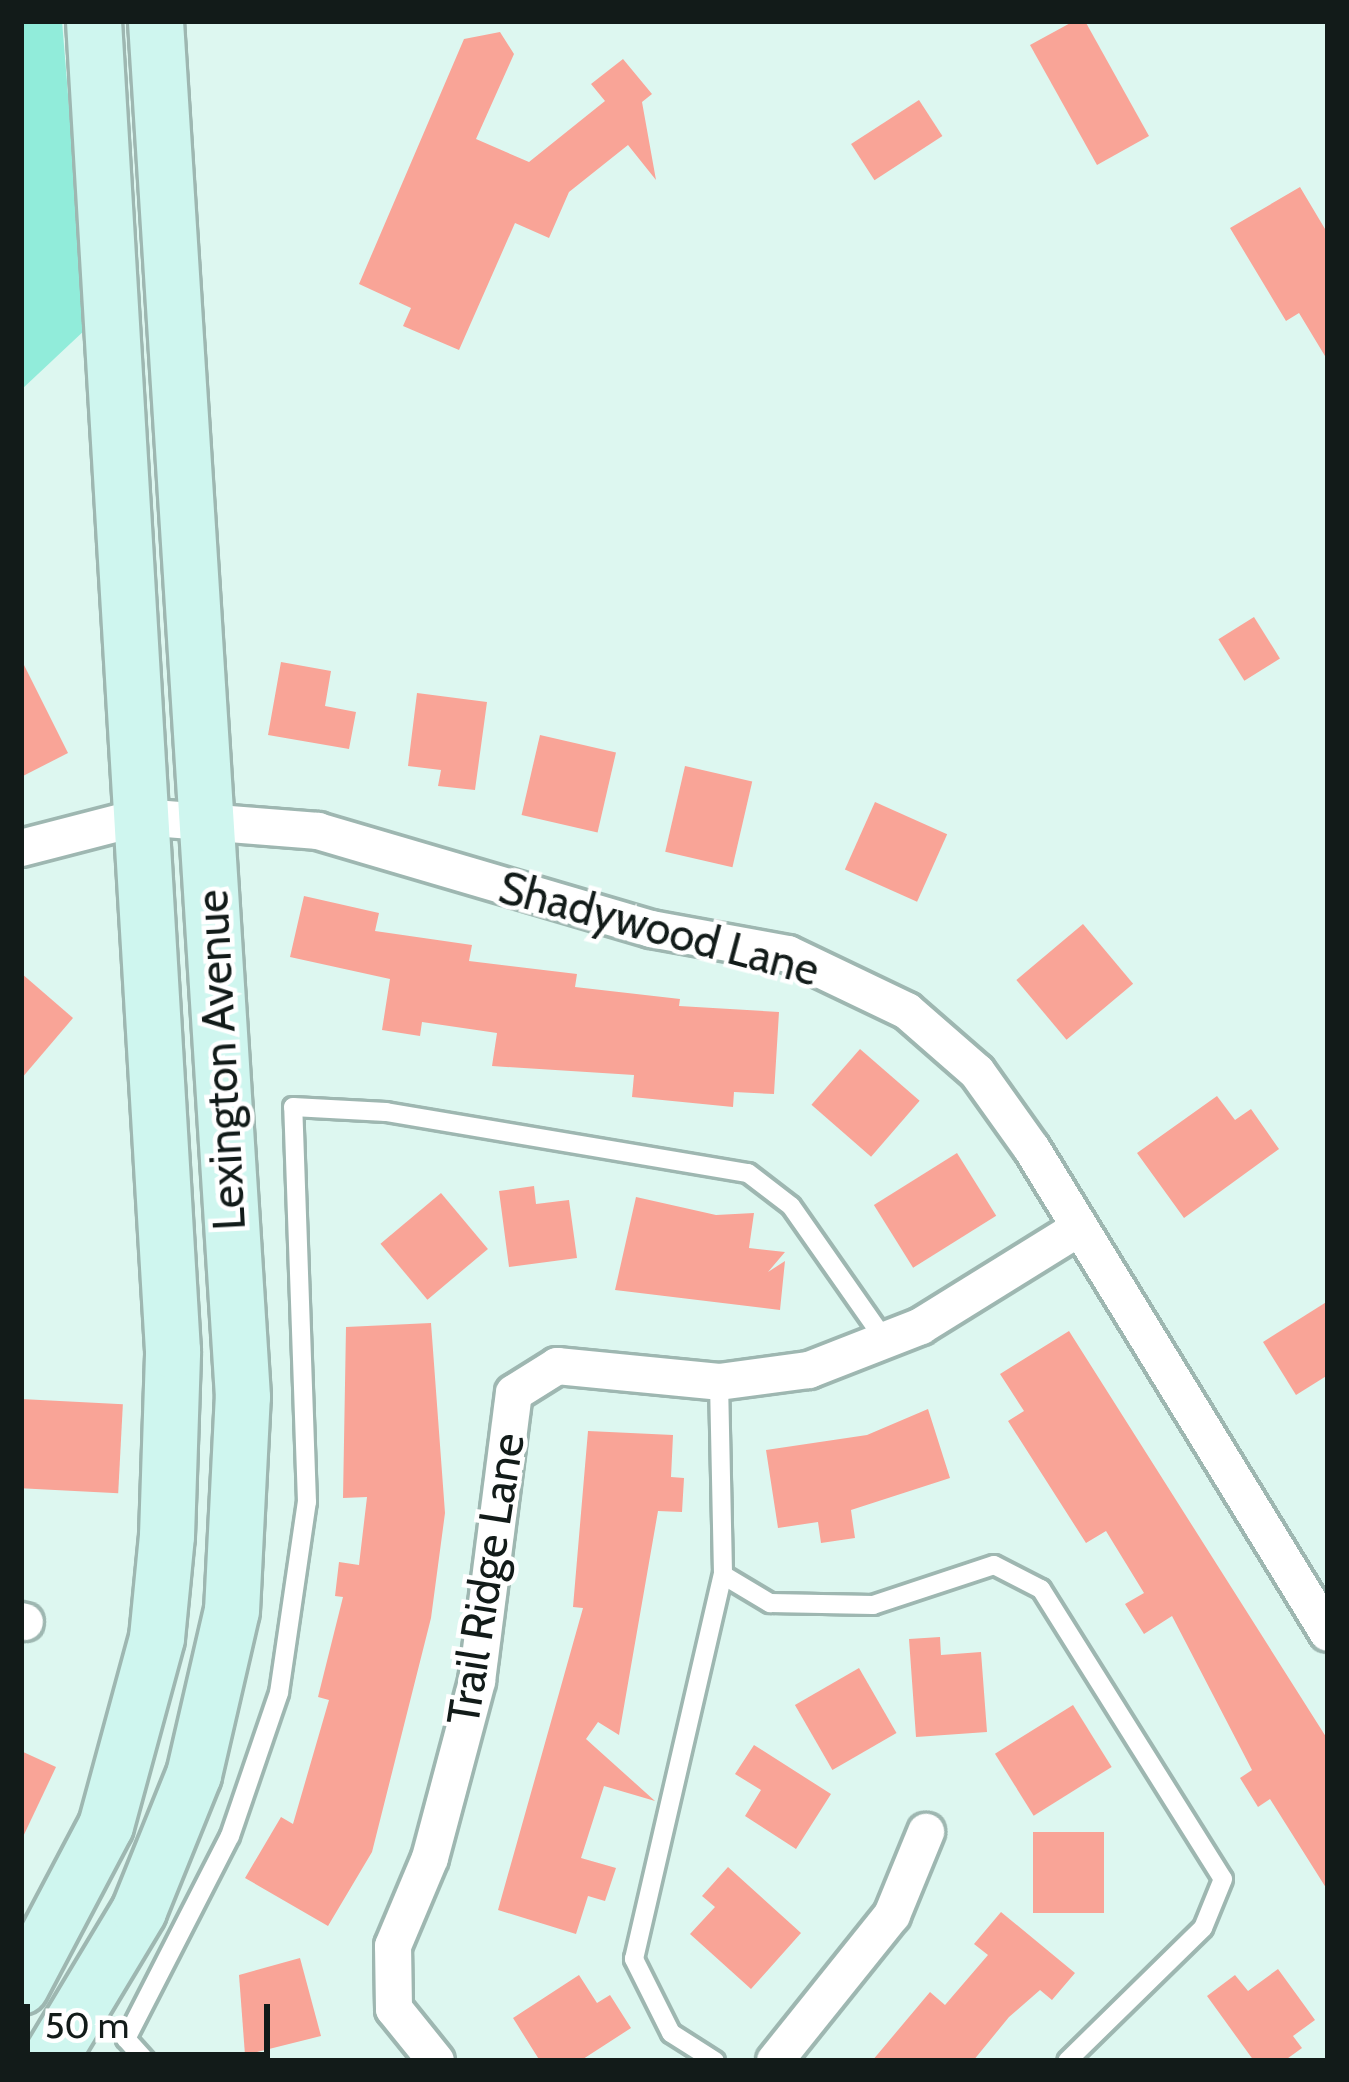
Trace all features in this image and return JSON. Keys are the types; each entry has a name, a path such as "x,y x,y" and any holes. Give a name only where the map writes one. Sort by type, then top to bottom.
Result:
{"street":[{"name":"Lexington Avenue","path":"21,1987 106,1826 157,1638 173,1352 94,21"},
{"name":"Lexington Avenue","path":"49,2061 154,1872 194,1774 232,1611 243,1397 210,817 155,21"},
{"name":"Shadywood Lane","path":"21,848 141,817 210,817 318,831 651,929 788,954 867,988 977,1072 1079,1228 1328,1633"},
{"name":"Trail Ridge Lane","path":"436,2061 394,2009 393,1946 430,1858 477,1681 514,1393 557,1366 719,1382 809,1370 886,1343 1079,1228"},
{"path":"776,2061 892,1916 926,1832"}],"lane":[{"path":"146,2061 126,2039 230,1836 279,1693 307,1502 293,1107 386,1112 748,1173 791,1206 886,1343"},
{"path":"715,2061 671,2033 634,1959 723,1575 719,1382"},
{"path":"723,1575 770,1604 873,1605 994,1565 1041,1589 1223,1880 1204,1928 1066,2061"}],"green space":[{"path":"21,21 62,21 87,328 21,390"}],"building":[{"path":"1074,21 1085,21 1149,136 1097,165 1030,45"},
{"path":"500,32 514,54 476,139 529,162 605,101 591,84 623,59 652,94 642,102 656,180 628,145 569,192 549,238 515,223 459,350 403,326 411,308 359,284 464,39"},
{"path":"919,100 942,136 874,180 851,144"},
{"path":"1300,187 1328,234 1328,361 1299,313 1286,321 1230,228"},
{"path":"1254,617 1280,659 1244,681 1218,639"},
{"path":"21,659 68,753 21,777"},
{"path":"281,662 331,671 325,706 356,712 349,749 268,735"},
{"path":"417,693 487,702 475,790 438,786 441,770 408,766"},
{"path":"540,735 616,753 598,832 522,815"},
{"path":"685,766 752,782 732,867 665,852"},
{"path":"875,802 947,834 917,902 845,870"},
{"path":"304,896 379,913 375,931 472,945 469,961 577,974 575,987 680,999 679,1006 779,1012 774,1094 734,1092 733,1107 632,1097 634,1075 492,1066 497,1033 422,1022 420,1036 382,1030 390,979 290,957"},
{"path":"1083,924 1133,984 1066,1040 1016,980"},
{"path":"21,973 73,1018 21,1079"},
{"path":"860,1049 920,1101 871,1157 811,1105"},
{"path":"1217,1096 1235,1120 1251,1109 1279,1149 1184,1218 1137,1153"},
{"path":"957,1153 996,1216 913,1268 874,1205"},
{"path":"534,1186 536,1204 569,1200 577,1258 509,1267 499,1191"},
{"path":"441,1193 488,1249 427,1300 380,1244"},
{"path":"636,1197 716,1215 754,1213 749,1248 785,1252 768,1272 785,1261 780,1310 615,1290"},
{"path":"1328,1301 1328,1375 1296,1395 1263,1342"},
{"path":"431,1323 445,1513 431,1618 372,1852 328,1926 245,1878 281,1817 293,1824 329,1700 318,1697 343,1597 335,1596 339,1562 359,1565 367,1497 343,1498 346,1327"},
{"path":"1069,1331 1328,1740 1328,1891 1270,1799 1258,1807 1240,1778 1252,1770 1172,1616 1144,1634 1125,1604 1144,1593 1106,1531 1086,1543 1008,1421 1024,1411 1000,1374"},
{"path":"21,1399 123,1404 118,1493 21,1488"},
{"path":"928,1409 950,1478 851,1510 855,1538 821,1543 818,1522 778,1528 766,1450 867,1435"},
{"path":"588,1431 673,1435 671,1477 684,1478 682,1512 658,1511 619,1735 598,1722 586,1739 655,1801 604,1786 581,1858 616,1868 605,1901 588,1896 576,1934 498,1910 583,1608 573,1607"},
{"path":"940,1637 941,1655 981,1652 987,1732 916,1737 909,1639"},
{"path":"859,1668 897,1733 832,1770 795,1705"},
{"path":"1073,1705 1112,1767 1034,1816 995,1754"},
{"path":"754,1745 831,1794 796,1849 745,1816 761,1790 735,1774"},
{"path":"21,1751 56,1767 21,1841"},
{"path":"1033,1832 1104,1832 1104,1913 1033,1913"},
{"path":"728,1867 801,1933 751,1989 690,1934 715,1907 702,1896"},
{"path":"1001,1912 1075,1973 1052,2000 1040,1990 1009,2017 973,2061 872,2061 930,1992 945,2005 988,1955 974,1944"},
{"path":"300,1958 321,2036 245,2055 239,1975"},
{"path":"1278,1969 1315,2020 1293,2036 1302,2048 1284,2061 1254,2061 1207,1996 1235,1975 1248,1991"},
{"path":"579,1975 597,2003 610,1995 631,2028 580,2061 540,2061 513,2018"}]}
